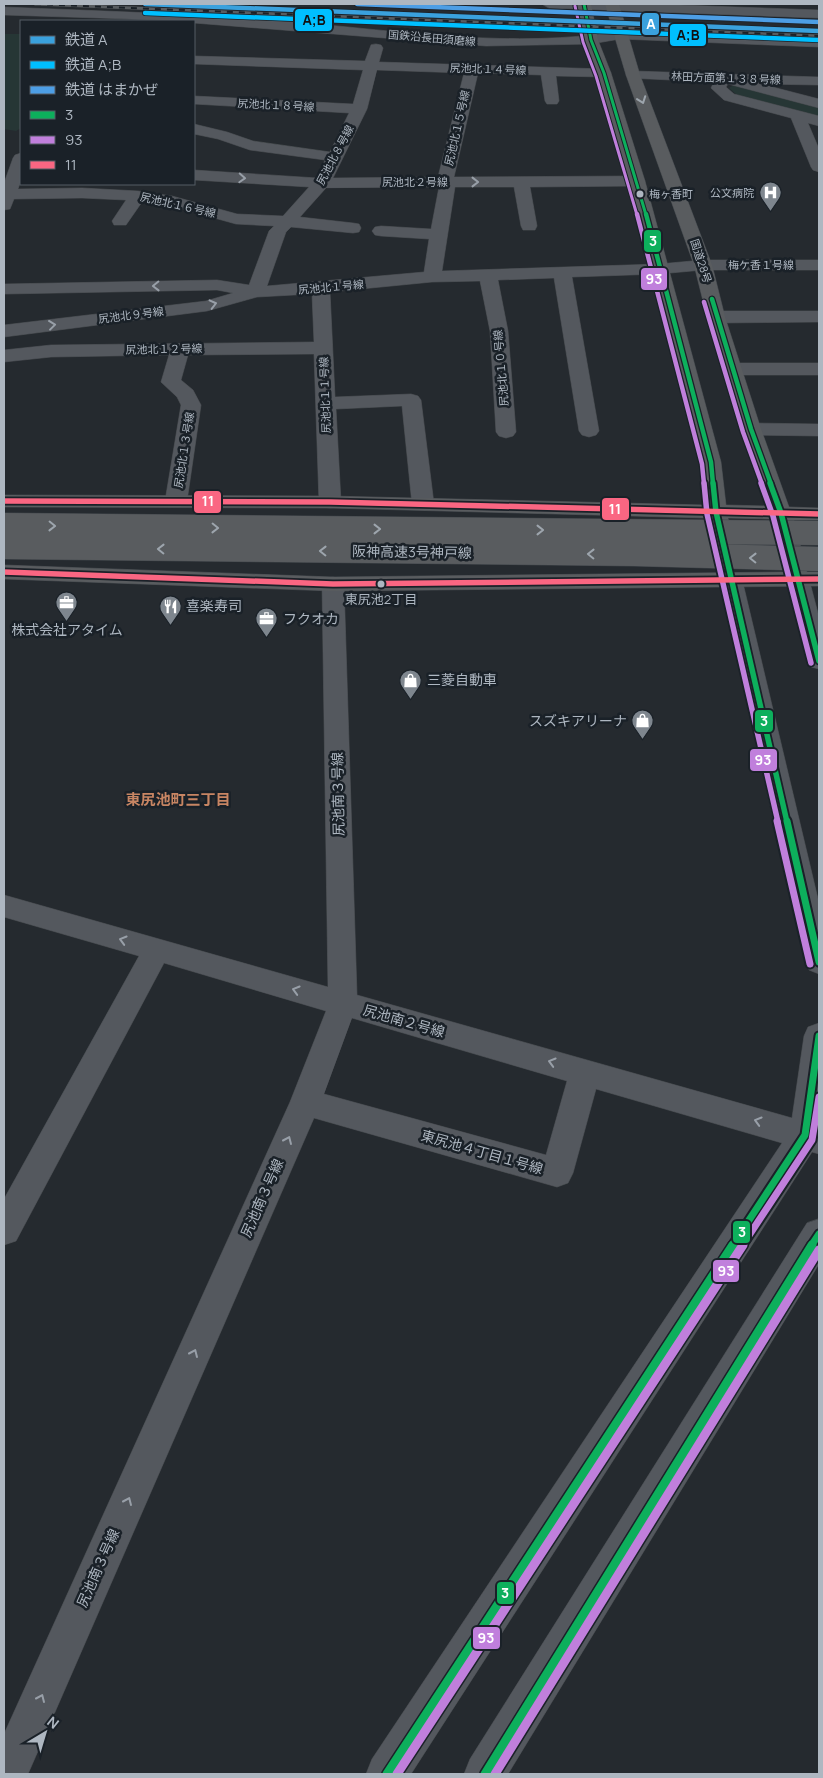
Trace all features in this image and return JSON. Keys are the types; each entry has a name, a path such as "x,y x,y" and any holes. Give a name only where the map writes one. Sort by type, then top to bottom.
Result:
{"highway":[{"path":"584,4 591,40 604,73 637,181 712,462 716,512 731,579"},
{"name":"国道28号","path":"612,5 633,75 703,265 716,317 750,429 808,579"},
{"path":"4,501 330,502 819,514"},
{"name":"阪神高速3号神戸線","path":"4,525 819,533"},
{"name":"阪神高速3号神戸線","path":"4,547 634,554 819,559"},
{"path":"4,572 334,584 808,579"}],"street":[{"path":"549,4 819,14"},
{"path":"213,32 239,9"},
{"name":"国鉄沿長田須磨線","path":"4,11 226,20 486,42 591,40 620,34 819,43"},
{"name":"尻池北８号線","path":"256,292 278,231 322,182 358,109 380,33"},
{"name":"尻池北１４号線","path":"195,60 604,73"},
{"name":"尻池北１５号線","path":"432,277 447,189 446,177 472,68"},
{"path":"548,71 552,100"},
{"name":"林田方面第１３８号線","path":"633,75 819,81"},
{"path":"819,103 723,78 718,88 729,97 819,121"},
{"name":"尻池北１８号線","path":"195,100 358,109"},
{"path":"798,116 819,167"},
{"path":"195,129 250,144 335,157"},
{"path":"6,199 16,163"},
{"name":"尻池北２号線","path":"195,175 322,182 637,181"},
{"path":"521,182 529,226"},
{"name":"尻池北１６号線","path":"6,199 82,193 138,196 172,201 236,219 288,221 353,228"},
{"path":"120,221 138,196"},
{"path":"381,231 438,235"},
{"name":"梅ケ香１号線","path":"659,269 703,265 819,265"},
{"name":"尻池北１号線","path":"4,289 217,285 256,292 321,288 432,277 659,269"},
{"path":"562,272 589,431"},
{"name":"尻池北１０号線","path":"488,275 499,331 506,432"},
{"name":"尻池北１１号線","path":"321,288 330,502"},
{"name":"尻池北９号線","path":"4,331 207,306 256,292"},
{"path":"716,317 819,317"},
{"name":"尻池北１２号線","path":"4,356 52,351 324,348"},
{"name":"尻池北１３号線","path":"176,501 191,405 186,394 171,382 180,349"},
{"path":"732,369 819,369"},
{"path":"326,403 411,400 423,504"},
{"path":"750,429 819,430"},
{"path":"731,579 819,962"},
{"path":"808,579 819,661"},
{"name":"尻池南３号線","path":"7,1774 305,1102 343,1004 334,584"},
{"name":"尻池南２号線","path":"4,906 812,1138"},
{"path":"4,1230 157,950"},
{"path":"387,1774 812,1138 819,1036"},
{"name":"東尻池４丁目１号線","path":"305,1102 556,1173 585,1072"},
{"path":"485,1774 819,1234"}],"shaded area":[{"path":"4,34 20,34 20,129 16,131 4,129"},
{"path":"737,83 819,104 819,118 738,96 729,88"}],"railway":[{"path":"35,4 819,36"}],"rail line":[{"name":"A","path":"145,4 819,31"},
{"name":"はまかぜ","path":"357,4 819,22"},
{"name":"A;B","path":"145,13 819,40"}],"transit line":[{"name":"3","path":"584,4 591,40 604,73 637,181 711,462 716,512 819,962"},
{"name":"93","path":"575,6 583,42 596,76 629,183 702,464 707,514 810,964"},
{"name":"3","path":"712,299 751,429 781,513 819,661"},
{"name":"93","path":"704,302 743,432 773,516 811,663"},
{"name":"11","path":"4,501 330,502 819,514"},
{"name":"11","path":"4,572 333,584 819,579"},
{"name":"3","path":"387,1774 805,1135 819,1036"},
{"name":"93","path":"397,1774 812,1140 819,1097"},
{"name":"3","path":"485,1774 819,1234"},
{"name":"93","path":"495,1774 819,1250"}],"place":[{"name":"梅ヶ香町","path":"640,194"},
{"name":"公文病院","path":"770,212"},
{"name":"東尻池2丁目","path":"381,584"},
{"name":"株式会社アタイム","path":"67,621"},
{"name":"喜楽寿司","path":"170,625"},
{"name":"フクオカ","path":"267,638"},
{"name":"三菱自動車","path":"411,699"},
{"name":"スズキアリーナ","path":"643,740"}],"district":[{"name":"東尻池町三丁目","path":"178,800"}]}
